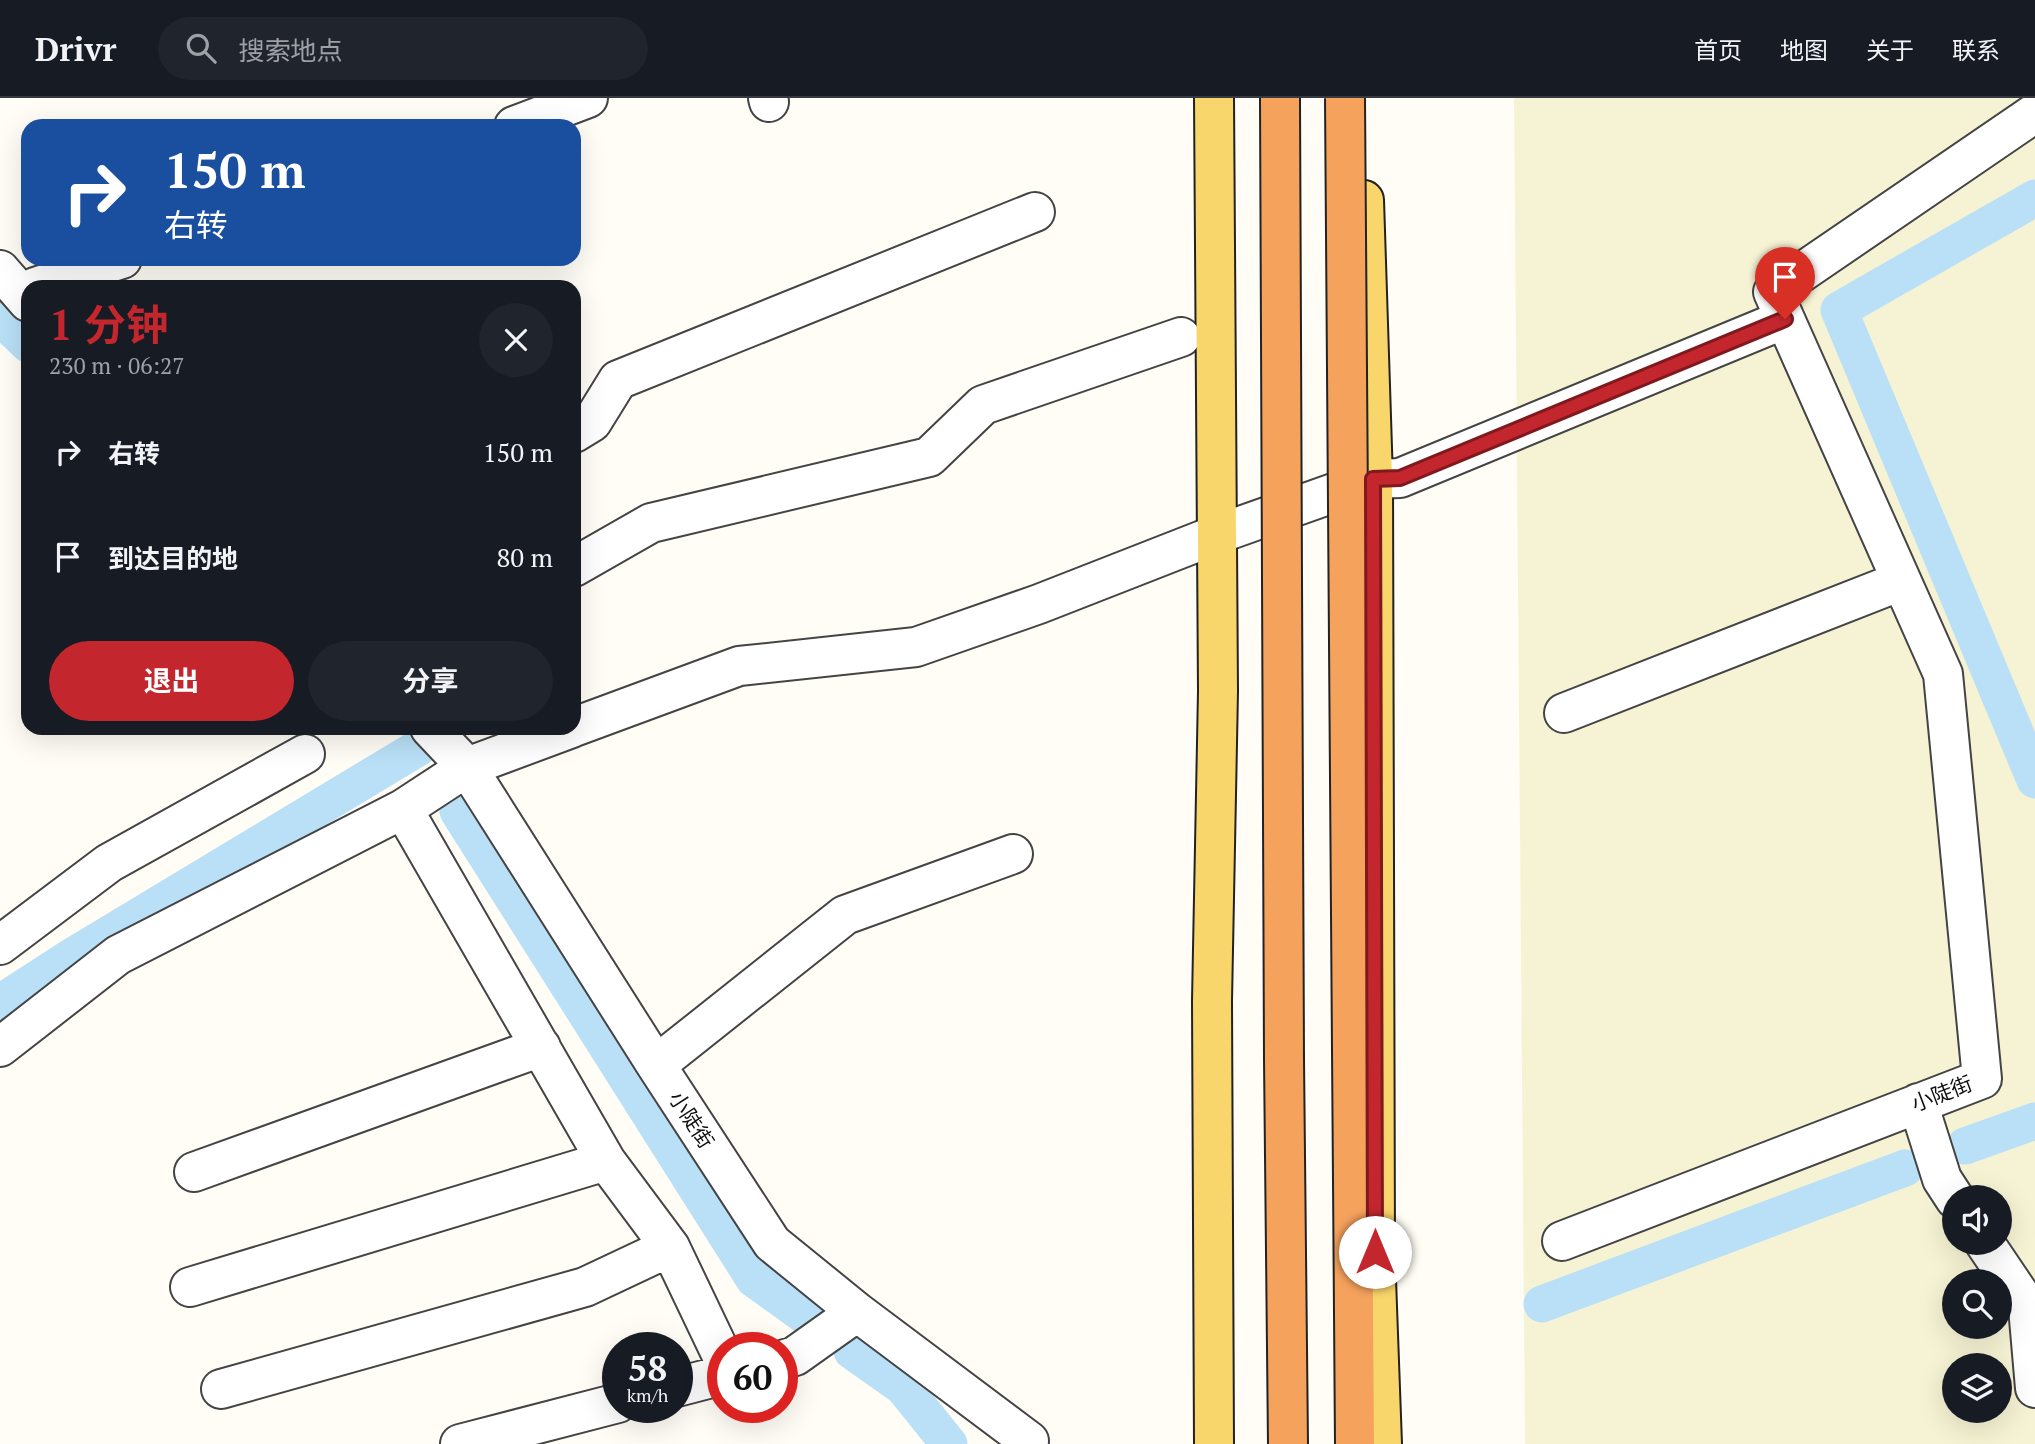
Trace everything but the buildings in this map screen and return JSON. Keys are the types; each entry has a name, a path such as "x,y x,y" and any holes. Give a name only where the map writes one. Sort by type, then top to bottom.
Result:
{"highway":[{"path":"1280,98 1288,1444"},
{"path":"1345,98 1355,1444"}],"main road":[{"path":"1214,98 1218,534 1212,1001 1214,1444"},
{"path":"1360,98 1373,479 1375,1252 1382,1444"}],"street":[{"path":"532,119 588,98"},
{"path":"1564,713 1901,581 1773,292 2035,113"},
{"path":"581,429 592,422 618,380 1035,212"},
{"path":"50,280 98,266"},
{"path":"581,725 739,666 916,647 1373,479 1400,478 1785,319"},
{"path":"581,563 650,523 929,457 983,405 1181,337"},
{"name":"小陡街","path":"1562,1241 1982,1079 1943,674 1901,581"},
{"name":"小陡街","path":"437,735 467,767 772,1242 857,1312 1029,1441"},
{"path":"2,1037 118,955 403,809 467,767 554,735"},
{"path":"0,946 109,863 305,754"},
{"path":"403,809 606,1161 670,1247 711,1332"},
{"path":"656,1065 845,915 1013,854"},
{"path":"194,1172 541,1046"},
{"path":"1918,1103 1945,1185"},
{"path":"190,1287 606,1161"},
{"path":"221,1389 585,1287 670,1247"},
{"path":"1993,1255 2028,1307 2035,1388"},
{"path":"798,1354 857,1312"},
{"path":"460,1444 602,1407"}],"shaded area":[{"path":"1514,98 2035,98 2035,1444 1525,1444"}],"waterway":[{"path":"2035,198 1839,310 2035,780"},
{"path":"0,317 21,337"},
{"path":"0,1003 71,957 418,748"},
{"path":"458,811 754,1279 804,1315"},
{"path":"1965,1146 2035,1121"},
{"path":"1542,1304 1905,1168"},
{"path":"852,1351 903,1387 949,1444"}],"route":[{"path":"1375,1252 1373,479 1400,478 1785,319"}]}
